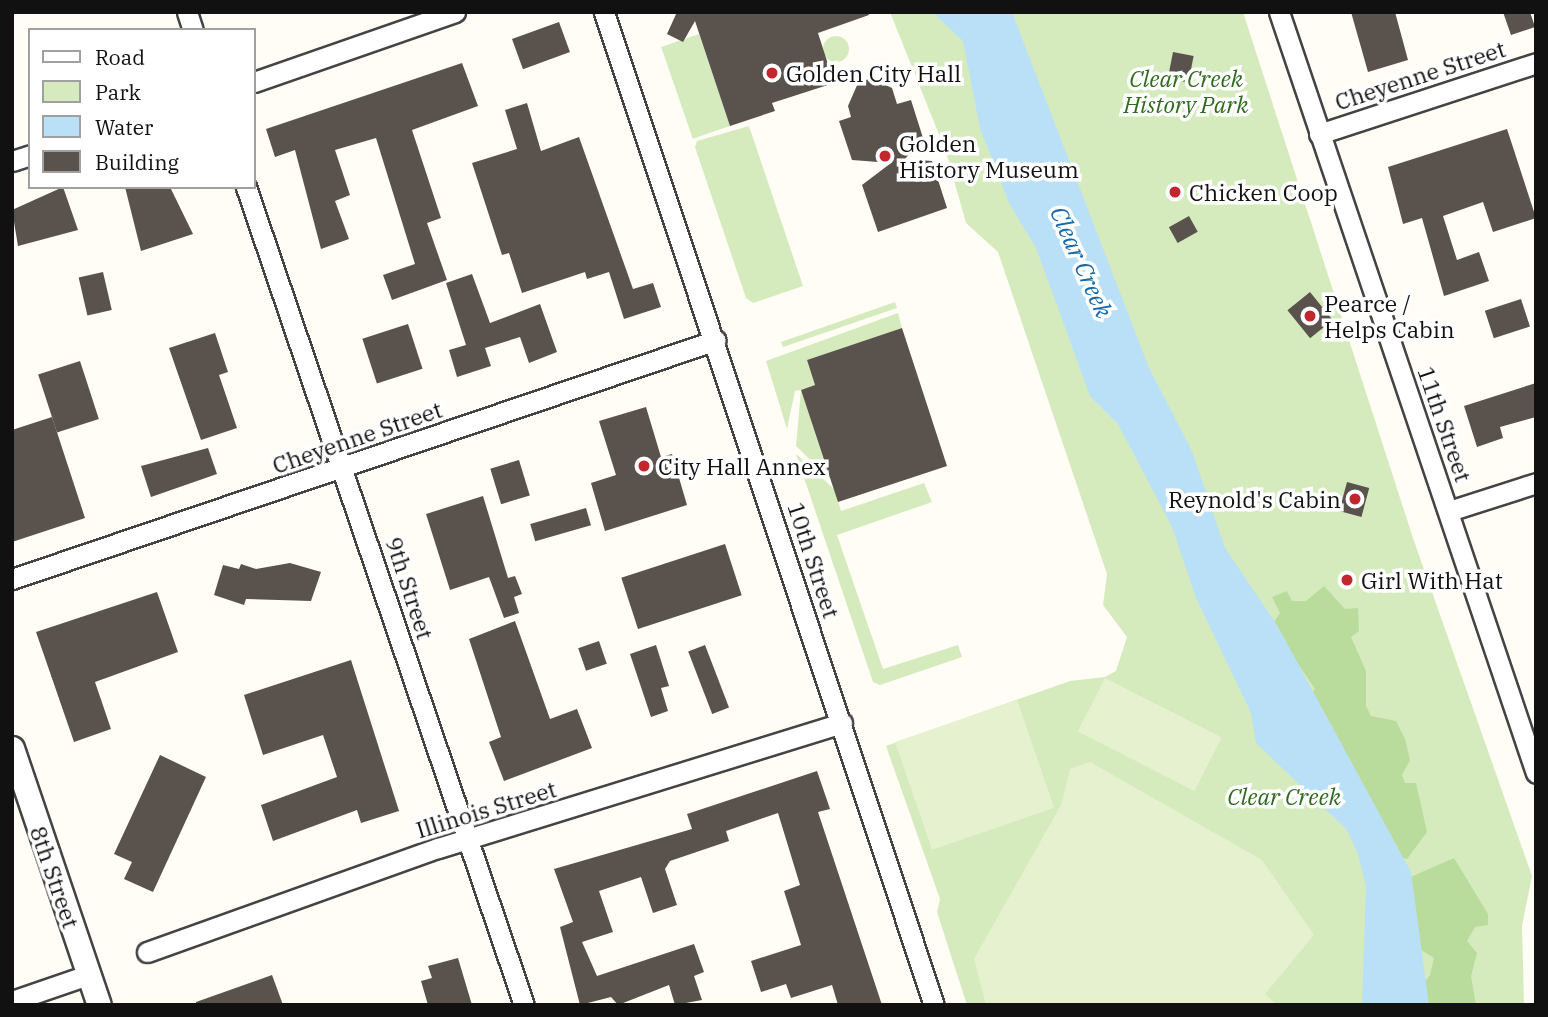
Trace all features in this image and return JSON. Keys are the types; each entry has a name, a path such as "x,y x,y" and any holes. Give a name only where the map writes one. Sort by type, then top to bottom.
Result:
{"street":[{"path":"256,81 455,12"},
{"name":"10th Street","path":"604,12 716,340 934,1005"},
{"name":"11th Street","path":"1279,12 1536,773"},
{"name":"Cheyenne Street","path":"1319,134 1536,63"},
{"name":"9th Street","path":"247,189 345,468 524,1005"},
{"name":"Cheyenne Street","path":"12,579 716,340"},
{"path":"1449,511 1536,483"},
{"name":"Illinois Street","path":"147,952 469,840 842,723"},
{"name":"8th Street","path":"12,748 99,1005"},
{"path":"12,1001 88,975"}],"green space":[{"name":"Clear Creek","path":"890,12 1243,12 1413,538 1532,876 1522,926 1524,1005 967,1005 937,912 940,899 886,746 1070,681 1105,677 1116,671 1127,637 1103,605 1107,574 998,252 966,223 946,152"},
{"path":"699,34 731,126 693,139 661,47"},
{"path":"836,36 845,40 849,49 845,58 836,62 827,58 823,49 827,40"},
{"path":"749,126 803,286 753,303 746,298 695,147 697,141"},
{"path":"895,302 897,308 783,347 781,342"},
{"path":"898,313 902,328 807,360 815,385 795,391 787,429 766,361"},
{"path":"801,390 830,479 796,446"},
{"path":"796,454 834,489 841,511 924,483 932,502 837,535 883,669 958,645 962,657 880,685 873,682"},
{"path":"1324,586 1345,609 1358,608 1359,631 1351,637 1366,671 1366,706 1371,716 1396,721 1405,739 1410,760 1402,775 1405,783 1416,783 1427,832 1407,859 1393,855 1310,694 1315,689 1272,625 1280,613 1272,597 1287,591 1292,601 1306,601"},
{"path":"1105,678 1222,737 1194,791 1078,731"},
{"path":"1017,700 1054,808 932,850 895,742"},
{"path":"1090,762 1262,860 1314,935 1265,994 1277,1005 986,1005 974,959 1061,805 1070,769"},
{"path":"1454,858 1488,914 1488,925 1475,927 1467,941 1477,953 1471,976 1476,1005 1406,1005 1430,975 1434,958 1418,948 1406,879"}],"water":[{"name":"Clear Creek","path":"932,12 1012,12 1149,368 1192,451 1225,548 1277,625 1411,872 1429,1005 1362,1005 1366,886 1358,854 1347,830 1256,743 1251,713 1196,598 1172,527 1118,424 1090,396 1036,248 1009,203 980,128 963,41"}],"building":[{"name":"Golden City Hall","path":"677,12 868,12 869,15 818,33 834,83 772,103 775,111 730,126 695,21 683,42 667,34"},
{"path":"1351,12 1395,12 1408,60 1368,72"},
{"path":"1503,12 1530,12 1535,27 1511,35"},
{"path":"559,22 570,52 523,69 512,39"},
{"path":"1173,52 1194,56 1188,83 1168,79"},
{"path":"462,63 478,106 412,130 441,218 427,223 447,280 392,300 383,275 415,264 376,138 335,150 350,195 335,201 349,239 321,249 295,150 275,157 266,129"},
{"name":"Golden History Museum","path":"871,78 892,88 897,104 911,100 923,138 905,159 932,161 947,208 878,232 862,185 891,163 852,160 839,121 851,117 848,106 858,83"},
{"path":"527,103 541,151 579,137 633,289 653,283 661,307 624,319 609,272 587,279 585,272 522,293 509,253 502,255 472,163 517,149 505,110"},
{"path":"1507,129 1536,218 1493,232 1483,202 1443,216 1457,260 1479,252 1489,281 1444,296 1422,218 1403,224 1388,167"},
{"path":"64,189 78,230 18,246 12,210"},
{"path":"126,189 171,189 193,234 141,251"},
{"path":"1189,216 1198,232 1178,243 1169,227"},
{"path":"103,272 112,310 87,316 79,278"},
{"path":"472,274 490,323 540,304 557,352 529,363 520,337 485,348 491,366 457,377 449,350 466,345 446,283"},
{"name":"Pearce / Helps Cabin","path":"1310,292 1333,320 1310,338 1287,310"},
{"path":"1521,299 1530,327 1494,338 1485,311"},
{"path":"408,324 423,369 377,384 362,339"},
{"path":"902,328 947,466 838,502 801,390 815,385 807,360"},
{"path":"215,333 228,372 219,375 237,428 201,440 169,348"},
{"path":"80,361 99,419 57,433 38,375"},
{"path":"1536,383 1536,417 1500,427 1503,438 1477,447 1464,406"},
{"name":"City Hall Annex","path":"646,407 661,457 672,454 687,505 605,531 591,483 616,475 599,421"},
{"path":"52,417 85,518 12,542 12,430"},
{"path":"208,448 217,474 151,497 141,466"},
{"path":"519,460 530,495 501,504 490,469"},
{"name":"Reynold's Cabin","path":"1347,482 1369,488 1361,517 1339,511"},
{"path":"483,496 508,578 515,576 522,594 514,597 519,613 504,618 489,577 450,590 426,514"},
{"path":"586,508 591,525 535,541 530,524"},
{"path":"725,544 742,595 638,629 621,578"},
{"path":"290,563 321,572 311,601 246,599 244,605 214,595 223,565 239,569 241,564 256,569"},
{"path":"157,592 178,652 95,682 111,729 74,742 36,632"},
{"path":"515,621 550,719 577,709 592,748 504,781 489,742 501,737 469,639"},
{"path":"599,641 607,664 586,671 578,648"},
{"path":"656,645 669,686 661,688 668,711 651,717 630,654"},
{"path":"705,645 729,708 712,714 688,651"},
{"path":"351,660 399,811 361,823 357,810 273,841 261,805 337,777 323,735 263,755 244,695"},
{"path":"160,755 206,777 153,892 124,879 132,862 114,854"},
{"path":"817,771 830,809 818,812 882,1005 838,1005 832,985 791,998 786,984 761,992 751,961 801,945 784,891 800,885 778,813 726,831 729,841 670,861 665,869 677,905 653,913 641,877 599,891 613,932 582,942 597,976 694,944 704,972 694,976 702,1000 675,1005 669,985 618,1005 611,997 580,1005 560,927 573,922 554,869 692,829 687,814"},
{"path":"458,958 472,1005 428,1005 421,981 432,978 428,966"},
{"path":"272,975 283,1005 196,1005 196,1002"}],"place":[{"name":"Golden City Hall","path":"772,73"},
{"name":"Golden History Museum","path":"885,156"},
{"name":"Chicken Coop","path":"1175,192"},
{"name":"Pearce / Helps Cabin","path":"1310,316"},
{"name":"City Hall Annex","path":"644,466"},
{"name":"Reynold's Cabin","path":"1355,499"},
{"name":"Girl With Hat","path":"1347,580"}],"park label":[{"name":"Clear Creek History Park","path":"1186,91"}]}
